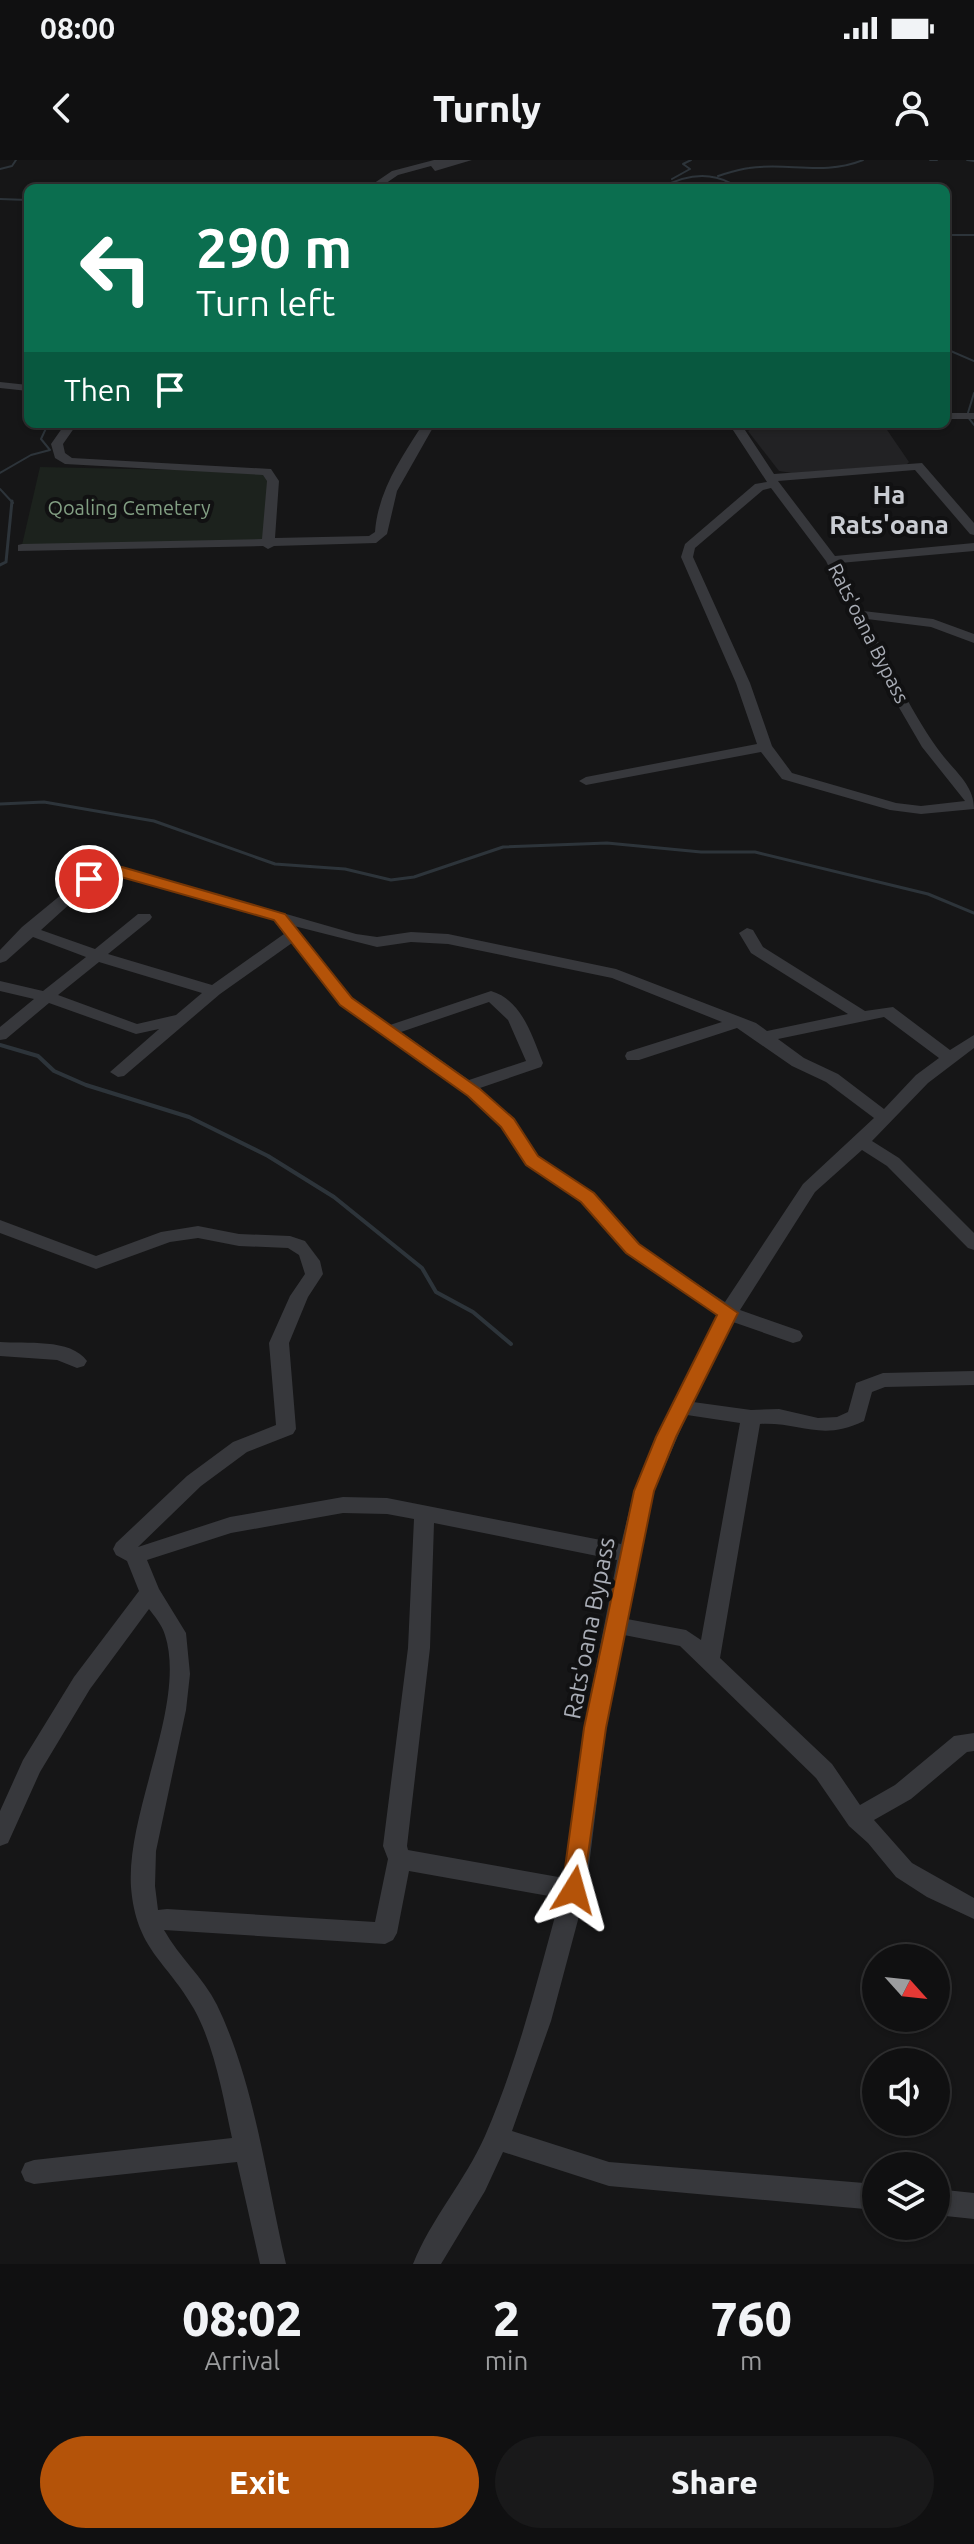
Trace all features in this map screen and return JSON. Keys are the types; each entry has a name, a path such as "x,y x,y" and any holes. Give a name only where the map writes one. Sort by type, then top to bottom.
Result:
{"street":[{"path":"376,184 383,178 445,160"},
{"path":"416,167 448,166 467,160"},
{"path":"0,385 24,388"},
{"path":"950,416 974,416"},
{"path":"68,428 57,444 59,455 69,461 267,472 273,481 268,545"},
{"path":"22,548 268,545 372,540 381,534 381,516 389,495 427,428"},
{"name":"Rats'oana Bypass","path":"738,428 772,481 832,560 890,680 929,747 974,804"},
{"path":"974,531 918,466 772,481 759,487 689,547 687,557 743,683 765,747 787,776 882,804 921,810 974,804"},
{"path":"832,560 974,547"},
{"path":"859,614 933,623 974,639"},
{"path":"586,781 673,762 765,747"},
{"path":"0,958 89,879 122,872 377,942 411,937 448,939 575,963 616,974 737,1022 798,1062 832,1078 885,1118"},
{"path":"0,1035 144,917"},
{"path":"279,917 346,1001 467,1087 507,1123 532,1160 587,1197 632,1249 728,1313 793,1336"},
{"path":"28,930 98,956 214,991"},
{"path":"747,933 757,950 862,1016"},
{"path":"118,1072 214,991 293,935"},
{"path":"0,986 47,997 136,1029 179,1019"},
{"path":"388,1031 491,996 507,1007 535,1063 467,1087"},
{"path":"764,1037 887,1011 949,1057"},
{"path":"633,1056 737,1022"},
{"name":"Rats'oana Bypass","path":"426,2264 476,2182 497,2138 539,2021 574,1890 595,1728 629,1554 644,1491 681,1407 728,1313 809,1188 949,1057 974,1040"},
{"path":"860,1141 893,1162 974,1244"},
{"path":"0,1226 96,1263 166,1237 194,1231 245,1241 294,1243 308,1252 312,1261 314,1274 299,1296 279,1343 286,1429 240,1447 194,1481 123,1549 135,1556 150,1592 177,1636 178,1675 144,1862 148,1923 206,2008 234,2088 244,2149 273,2264"},
{"path":"0,1349 60,1353 77,1361"},
{"path":"681,1407 751,1417 779,1416 818,1425 840,1424 857,1416 863,1388 883,1380 974,1378"},
{"path":"709,1658 730,1520 751,1417"},
{"path":"135,1556 230,1525 343,1505 387,1506 629,1554"},
{"path":"148,1923 167,1919 385,1933 400,1859 395,1846 419,1648 424,1513"},
{"path":"0,1836 31,1767 67,1707 150,1592"},
{"path":"615,1625 686,1639 824,1771 857,1819 904,1870 974,1909"},
{"path":"857,1819 903,1792 962,1743 974,1742"},
{"path":"400,1859 574,1890"},
{"path":"497,2138 609,2174 862,2196"},
{"path":"34,2172 244,2149"},
{"path":"950,2203 974,2206"}],"shaded area":[{"path":"753,428 886,428 909,462 906,465 792,473 779,471 748,431"}],"green space":[{"name":"Qoaling Cemetery","path":"40,467 267,472 268,545 22,545"}],"waterway":[{"path":"0,169 12,166 16,160"},
{"path":"672,179 690,169 683,164 691,160"},
{"path":"718,176 749,168 820,168 863,160"},
{"path":"930,160 937,160"},
{"path":"967,160 974,161"},
{"path":"670,184 704,176 730,184"},
{"path":"0,199 24,200"},
{"path":"950,235 974,235"},
{"path":"950,351 974,361"},
{"path":"974,393 967,416 974,425"},
{"path":"0,473 31,455 50,450 41,439 46,428"},
{"path":"0,489 12,502"},
{"path":"0,565 6,562 12,502"},
{"path":"0,804 44,802 154,821 275,864 345,869 391,880 414,877 503,847 607,843 701,852 755,852 928,894 974,913"},
{"path":"0,1045 38,1056 54,1071 86,1085 189,1117 268,1156 334,1197 422,1268 436,1292 473,1312 511,1344"}],"district":[{"name":"Ha Rats'oana","path":"889,509"}],"route":[{"path":"89,879 122,872 279,917 346,1001 474,1092 507,1123 532,1160 587,1197 632,1249 728,1313 666,1437 644,1491 595,1728 574,1890"}]}
